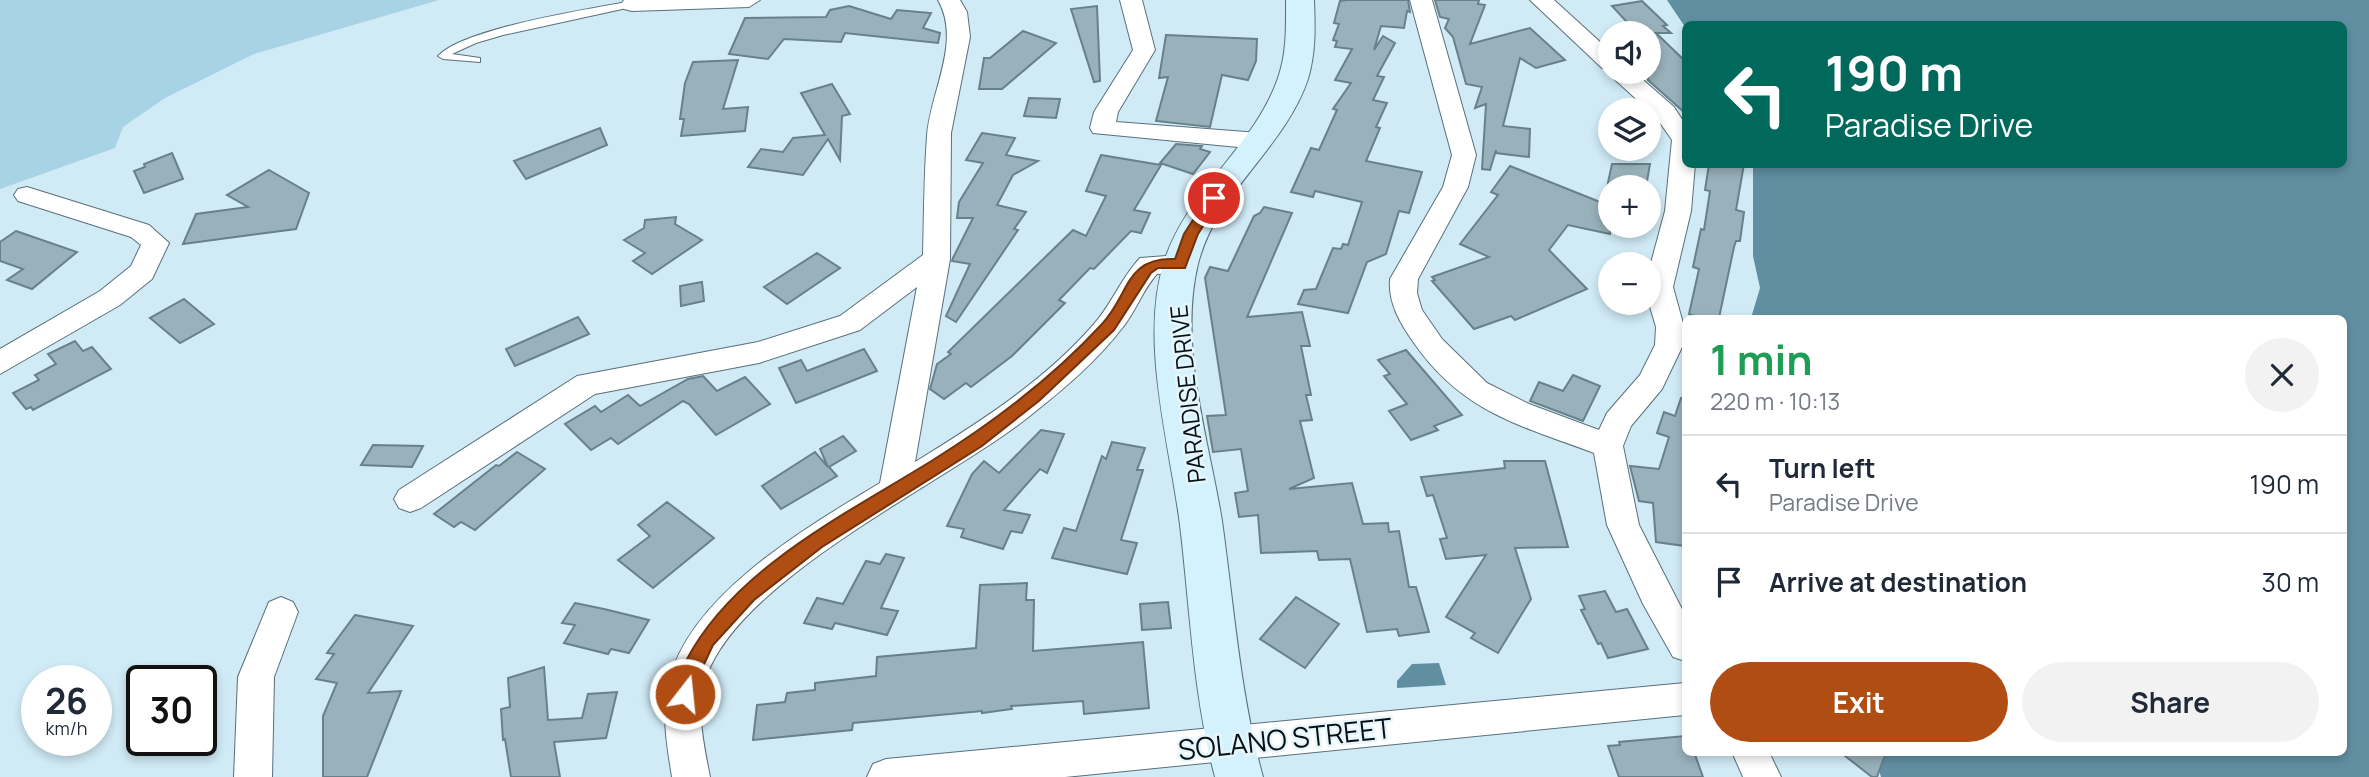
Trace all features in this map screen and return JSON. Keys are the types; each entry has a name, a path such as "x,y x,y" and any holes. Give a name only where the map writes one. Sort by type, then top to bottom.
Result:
{"street":[{"path":"632,4 749,0"},
{"path":"894,491 936,259 939,133 959,37 956,12 949,0"},
{"path":"1131,0 1144,50 1106,112 1102,128 1259,141"},
{"name":"PARADISE DRIVE","path":"1235,760 1178,361 1176,296 1180,264 1200,218 1259,141 1279,110 1293,73 1300,33 1300,0"},
{"path":"1421,0 1464,155 1464,167 1435,225 1403,279 1402,298 1411,319 1439,355 1486,397 1608,446"},
{"path":"1541,0 1598,52"},
{"path":"1633,84 1673,121 1682,137"},
{"path":"1682,168 1678,211 1659,287 1670,327 1669,345 1652,382 1618,421 1608,446 1623,525 1682,641"},
{"path":"0,363 110,298 142,272 156,243 129,227 27,195"},
{"path":"410,499 587,384 759,352 850,323 936,259"},
{"path":"691,777 683,721 685,694 692,667 707,640 733,608 764,581 894,491 976,441 1052,381 1116,318 1150,265 1180,264"},
{"path":"253,777 256,677 281,612"},
{"name":"SOLANO STREET","path":"886,777 1235,760 1682,699"},
{"path":"1752,756 1762,777"}],"lane":[{"path":"476,60 443,55 451,47 480,38 632,4"}],"shaded area":[{"path":"0,0 439,0 254,54 165,98 123,127 115,148 0,189"},
{"path":"1667,0 2369,0 2369,777 1881,777 1875,756 2347,756 2347,315 1752,315 1760,288 1753,256 1753,168 2347,168 2347,21 1682,22"},
{"path":"1439,663 1446,685 1397,688 1397,681 1412,664"}],"building":[{"path":"1408,0 1410,12 1407,11 1404,28 1381,26 1374,50 1383,36 1395,43 1377,76 1384,77 1373,100 1387,103 1376,127 1380,128 1366,161 1422,172 1409,213 1399,211 1386,254 1367,262 1348,313 1298,304 1304,290 1316,289 1333,248 1341,249 1343,244 1348,245 1362,202 1315,191 1313,197 1291,192 1311,148 1319,150 1337,110 1333,109 1351,83 1335,80 1352,49 1335,47 1337,41 1333,40 1339,24 1334,23 1340,1"},
{"path":"1435,0 1479,0 1478,4 1485,5 1470,44 1530,28 1565,60 1536,68 1520,58 1503,126 1530,129 1529,157 1496,153 1496,150 1490,170 1482,169 1486,104 1475,108 1482,87 1466,84 1453,37 1445,28 1449,19 1440,17"},
{"path":"1642,1 1667,25 1663,26 1671,33 1661,33 1661,21 1626,21 1612,6"},
{"path":"849,6 891,19 897,10 931,13 923,28 940,33 938,43 845,33 841,42 784,39 768,59 729,54 745,18 826,17 830,10"},
{"path":"1097,6 1100,81 1094,82 1071,9"},
{"path":"1023,31 1056,43 1002,89 979,89 984,58 990,58"},
{"path":"1166,35 1257,39 1256,61 1248,80 1222,75 1210,127 1156,121 1168,77 1159,78"},
{"path":"1661,38 1682,58 1682,110 1652,84 1661,84"},
{"path":"738,60 723,109 748,107 745,131 681,136 684,119 680,119 685,83 693,62"},
{"path":"832,84 850,114 842,116 840,160 828,139 803,175 748,167 761,149 783,152 793,138 825,135 801,93"},
{"path":"1029,98 1060,99 1056,118 1024,116"},
{"path":"600,128 607,145 526,179 514,161"},
{"path":"982,133 1015,138 1006,155 1038,161 1013,175 997,205 1026,212 1014,229 1018,230 956,322 946,316 970,264 952,261 973,218 957,218 959,202 983,163 966,160"},
{"path":"1176,144 1202,146 1200,149 1210,152 1193,174 1160,163"},
{"path":"172,153 183,179 144,193 134,171"},
{"path":"1101,155 1161,165 1134,210 1150,213 1141,233 1131,231 1094,269 1090,268 1059,300 1065,303 1012,356 971,387 966,383 944,399 930,389 937,364 951,354 948,352 1073,230 1086,236 1106,196 1086,191"},
{"path":"1612,164 1650,164 1648,175 1610,175"},
{"path":"1510,166 1598,201 1598,231 1568,225 1549,250 1587,289 1515,320 1511,316 1474,329 1432,281 1435,280 1432,277 1489,257 1460,244 1498,195 1491,192"},
{"path":"1708,168 1743,168 1736,210 1744,212 1740,241 1736,241 1734,247 1720,315 1689,314 1699,269 1693,267 1701,229 1704,230 1710,191 1705,190"},
{"path":"269,170 309,193 296,229 183,244 196,214 248,207 227,195"},
{"path":"1264,207 1292,213 1247,317 1302,312 1310,346 1301,346 1311,395 1306,395 1312,420 1300,421 1314,478 1289,489 1352,483 1363,524 1388,523 1389,532 1399,531 1409,587 1416,587 1429,632 1399,636 1397,629 1367,632 1350,559 1319,560 1317,551 1261,553 1258,515 1239,517 1235,493 1248,491 1241,449 1213,452 1207,416 1226,415 1205,278 1210,267 1228,271 1254,216"},
{"path":"676,217 675,224 702,240 652,274 633,261 645,253 624,240 644,228 645,220"},
{"path":"16,231 77,252 32,289 7,280 23,269 0,261 0,242"},
{"path":"817,253 840,268 787,304 764,287"},
{"path":"702,282 704,301 681,306 680,286"},
{"path":"184,299 214,324 180,343 150,318"},
{"path":"578,317 589,334 515,366 506,349"},
{"path":"75,341 83,351 92,347 111,369 33,410 31,407 26,409 13,393 39,380 35,375 56,364 48,354"},
{"path":"864,349 877,371 796,403 779,368 801,360 807,371"},
{"path":"1406,350 1462,415 1434,426 1438,430 1411,440 1389,411 1407,404 1384,376 1390,374 1378,360"},
{"path":"1573,375 1600,386 1583,421 1530,401 1539,382 1563,391"},
{"path":"703,376 717,391 745,377 770,404 716,435 689,404 683,401 618,444 611,438 591,450 565,424 595,406 601,412 628,395 640,406 688,379"},
{"path":"1682,398 1682,546 1656,542 1653,503 1639,501 1630,466 1659,469 1669,437 1657,433 1664,412 1675,416"},
{"path":"1041,430 1064,434 1047,473 1040,469 1004,510 1030,515 1022,533 1011,531 1003,549 961,537 964,529 947,526 972,474 984,461 999,473"},
{"path":"843,436 856,451 829,467 837,476 781,509 762,486 815,452 828,467 820,449"},
{"path":"1112,442 1145,448 1137,470 1143,470 1121,540 1137,543 1127,574 1052,558 1064,528 1076,531 1102,456 1106,459"},
{"path":"373,445 423,446 412,467 361,465"},
{"path":"517,452 545,469 475,530 461,522 454,527 434,514 496,465 499,466"},
{"path":"1504,461 1545,461 1568,547 1515,548 1531,599 1498,653 1471,638 1475,633 1446,617 1486,555 1446,559 1440,539 1447,538 1433,495 1427,496 1421,477 1505,468"},
{"path":"667,502 714,538 653,588 618,560 650,536 638,525"},
{"path":"886,554 904,558 881,608 898,611 887,635 835,623 832,629 804,623 817,598 843,604 866,561 880,564"},
{"path":"1027,583 1026,600 1034,600 1033,651 1143,642 1149,708 1084,714 1083,701 1011,706 1012,709 982,713 853,723 852,730 753,740 757,705 785,702 787,693 815,690 815,683 876,676 877,657 976,648 980,585"},
{"path":"1605,591 1616,612 1627,609 1648,649 1608,658 1581,610 1585,609 1579,596"},
{"path":"1296,597 1339,624 1305,668 1260,639"},
{"path":"1168,602 1171,628 1142,630 1140,604"},
{"path":"575,603 649,620 629,653 611,649 608,654 564,643 575,625 562,623"},
{"path":"355,615 413,626 368,693 401,691 367,777 323,777 323,716 337,683 316,679 334,654 327,653"},
{"path":"544,667 548,720 582,718 588,694 617,692 606,738 554,742 560,777 511,777 505,739 503,740 501,709 510,707 508,678"},
{"path":"1682,736 1682,756 1695,756 1703,777 1619,777 1608,746 1620,745 1619,742"},
{"path":"1845,756 1885,756 1877,777 1872,777"}],"route":[{"path":"685,694 688,676 696,657 720,622 747,595 788,561 864,509 976,441 1035,396 1109,326 1150,265 1180,264 1191,234 1214,198"}]}
